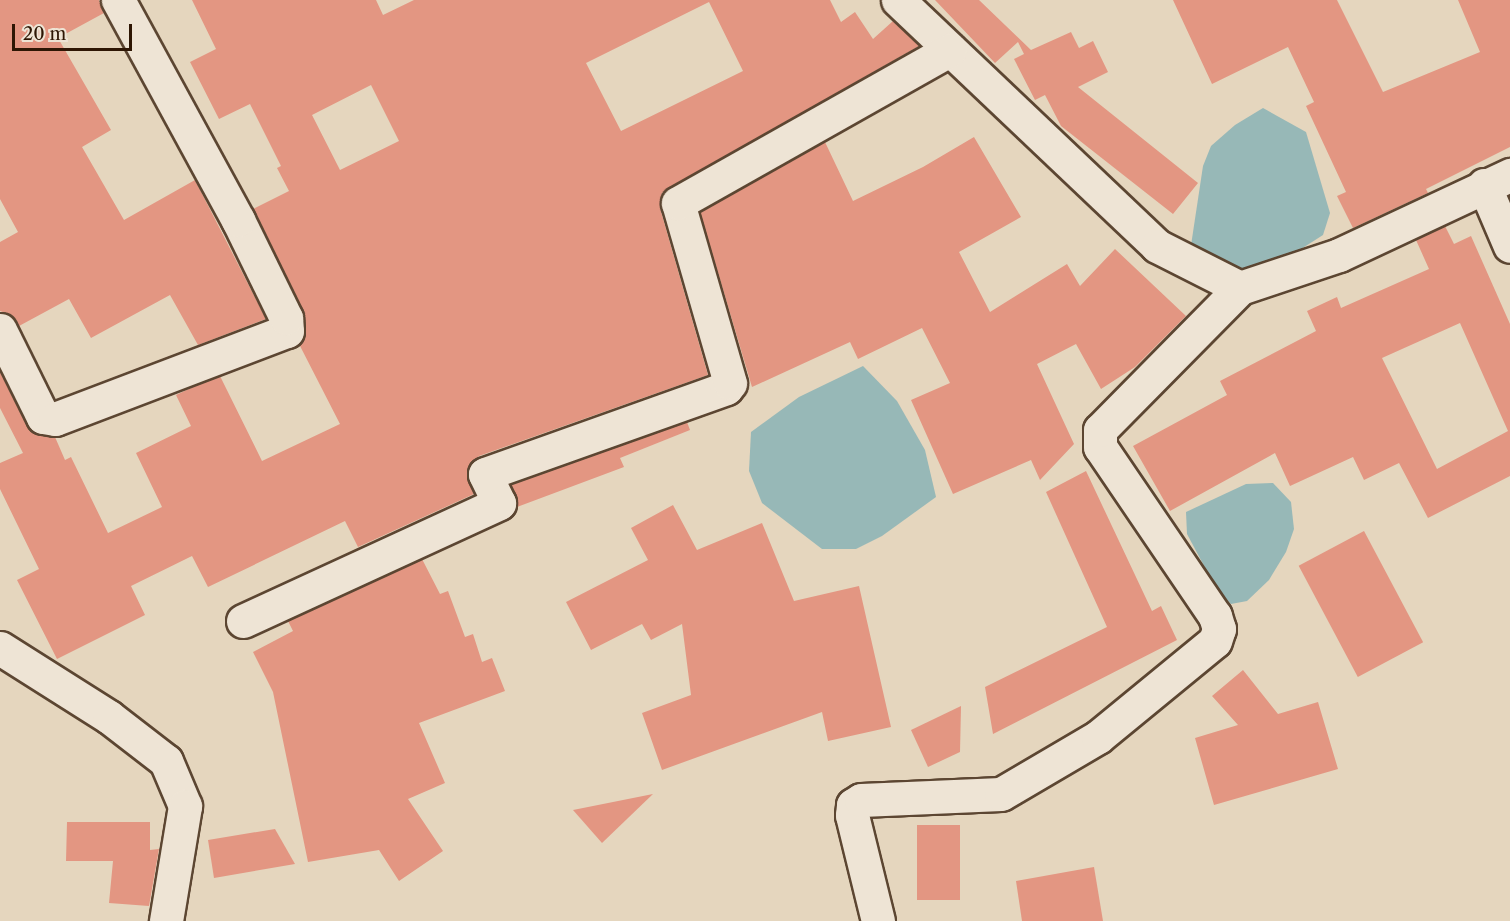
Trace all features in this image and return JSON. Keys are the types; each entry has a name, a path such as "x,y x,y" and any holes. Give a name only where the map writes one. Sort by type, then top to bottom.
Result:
{"street":[{"path":"0,330 43,417 55,419 287,331 286,318 238,220 118,0"},
{"path":"898,0 1157,246 1240,288"},
{"path":"243,621 499,503 485,474 726,388 730,383 678,203 950,50"},
{"path":"878,921 852,815 853,805 861,800 1001,794 1098,737 1215,641 1218,629 1215,616 1100,447 1100,430 1240,288 1339,255 1497,180 1510,246"},
{"path":"0,648 109,717 166,761 185,806 166,921"}],"water":[{"path":"1263,108 1306,132 1330,213 1323,235 1276,265 1246,274 1190,252 1203,166 1211,146 1235,125"},
{"path":"863,366 897,401 925,450 936,497 882,536 856,549 822,549 762,503 749,471 751,432 799,397"},
{"path":"1273,483 1291,502 1294,529 1286,552 1269,580 1247,601 1231,604 1218,592 1187,534 1186,512 1246,484"}],"building":[{"path":"0,0 99,0 104,13 58,38 111,130 82,147 124,220 195,180 266,319 198,345 170,295 91,338 69,299 19,326 11,315 0,311 0,242 18,232 0,199"},
{"path":"192,0 376,0 383,15 414,0 830,0 841,22 855,12 873,39 893,21 919,46 662,193 660,208 708,375 479,456 467,471 474,494 358,547 345,521 208,587 192,556 131,586 145,615 57,659 17,580 39,569 0,489 0,463 23,453 0,408 0,372 31,432 55,437 65,460 71,457 108,533 162,507 136,453 191,426 176,395 193,387 220,376 262,461 340,424 299,344 306,330 303,310 253,209 289,191 277,168 281,166 250,104 219,119 190,62 216,49","holes":["709,2 743,71 621,131 586,63","371,85 399,141 340,170 312,115"]},
{"path":"935,0 979,0 1031,50 1071,32 1079,48 1093,41 1108,72 1078,87 1198,183 1173,214 1061,126 1045,95 1035,100 1014,59 1024,54 1018,42 995,63"},
{"path":"1173,0 1337,0 1383,92 1480,52 1458,0 1510,0 1510,147 1426,189 1428,193 1353,228 1337,196 1346,192 1306,106 1314,102 1288,47 1212,84"},
{"path":"974,137 1021,217 959,252 990,312 1067,264 1080,286 1115,249 1186,316 1135,367 1101,389 1076,344 1037,364 1074,444 1040,480 1031,460 953,494 911,400 950,383 922,328 858,359 850,342 752,387 700,212 825,142 853,201 923,167"},
{"path":"1445,226 1454,244 1471,236 1510,324 1510,476 1428,518 1399,463 1364,480 1353,457 1290,486 1275,453 1170,511 1133,446 1227,395 1220,381 1316,331 1307,311 1337,297 1341,308 1429,269 1416,240","holes":["1460,323 1508,431 1437,469 1382,358"]},
{"path":"687,422 690,430 620,458 624,467 517,507 511,485"},
{"path":"1086,471 1152,611 1161,606 1177,640 993,734 985,687 1107,627 1046,492"},
{"path":"673,505 697,550 762,523 794,601 859,586 891,727 828,741 822,712 662,770 642,713 691,695 682,624 651,640 642,624 591,650 566,602 648,560 631,528"},
{"path":"1364,531 1423,642 1358,677 1299,566"},
{"path":"422,559 440,594 448,591 465,637 473,634 482,662 492,658 505,691 419,723 445,783 408,799 443,851 399,881 379,850 308,862 273,692 253,652 293,631 288,621"},
{"path":"1243,670 1278,714 1318,702 1338,769 1214,805 1195,738 1238,725 1212,696"},
{"path":"961,706 960,752 928,767 911,730"},
{"path":"653,794 602,843 573,810"},
{"path":"67,822 150,822 150,850 159,849 149,906 109,903 113,861 66,861"},
{"path":"917,825 960,825 960,900 917,900"},
{"path":"275,829 295,864 214,878 208,840"},
{"path":"1094,867 1103,921 1022,921 1016,881"}]}
